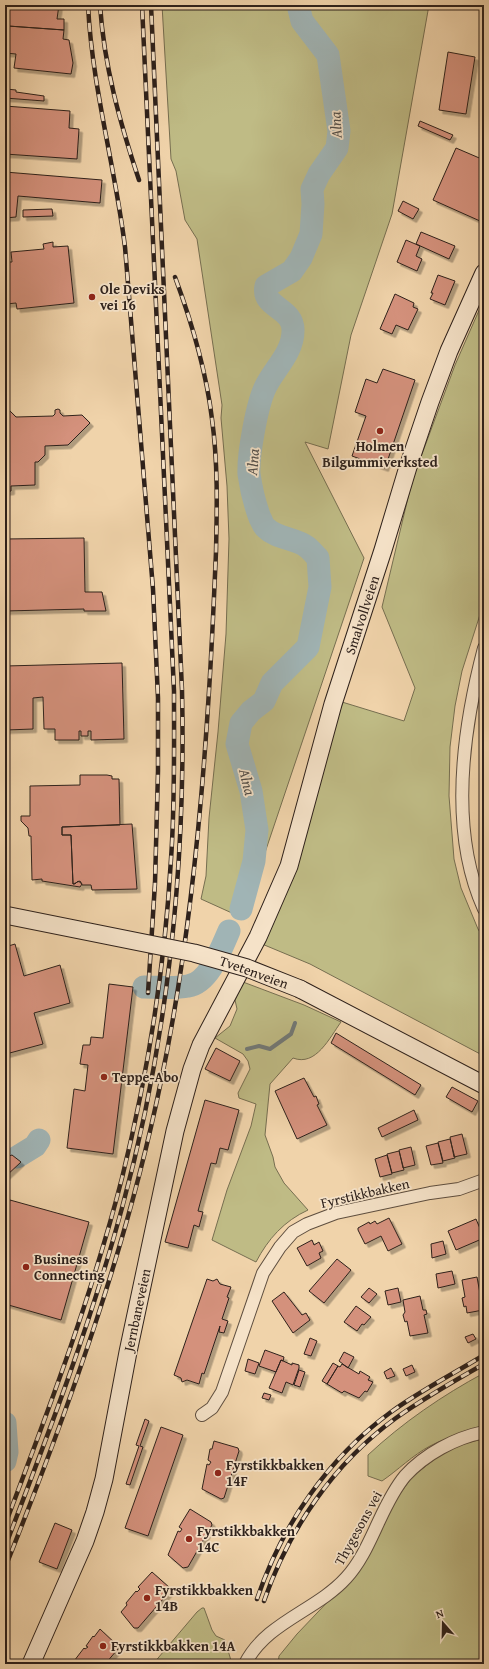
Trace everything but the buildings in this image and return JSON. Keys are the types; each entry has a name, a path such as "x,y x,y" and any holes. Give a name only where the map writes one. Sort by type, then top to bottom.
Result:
{"street":[{"name":"Smalvollveien","path":"247,958 265,923 289,866 333,704 383,550 408,467 449,351 484,273"},
{"path":"484,648 476,678 465,736 463,794 466,846 476,889 484,908"},
{"name":"Tvetenveien","path":"5,915 194,953 246,968 300,989 484,1085"},
{"name":"Jernbaneveien","path":"31,1664 85,1541 96,1512 129,1345 173,1138 192,1069 201,1045 247,958"},
{"name":"Fyrstikkbakken","path":"202,1415 212,1408 222,1392 263,1273 293,1232 307,1224 336,1213 430,1193 459,1189 484,1180"},
{"name":"Thygesons vei","path":"245,1664 260,1642 273,1630 323,1597 347,1578 366,1549 396,1490 416,1465 431,1454 457,1440 484,1432"}],"shaded area":[{"path":"162,5 429,5 392,214 351,335 328,449 305,442 364,558 243,918 201,899 206,876 209,818 226,634 229,539 227,486 221,418 222,405 197,239 185,220 176,171 171,159"},
{"path":"484,299 484,602 462,671 455,706 450,747 449,796 454,859 461,888 478,929 484,939 484,1056 310,964 262,944 294,876 342,702 404,721 415,688 382,607 412,481 455,365"},
{"path":"243,982 304,1005 341,1022 322,1049 309,1058 301,1060 293,1058 270,1084 265,1135 275,1167 284,1183 308,1210 299,1214 284,1225 271,1238 256,1262 212,1240 227,1190 251,1126 256,1104 239,1098 238,1093 250,1069 248,1061 243,1054 215,1038 230,1026 237,1009 235,1000"},
{"path":"484,1373 484,1429 450,1438 430,1446 382,1481 368,1476 368,1455 381,1443 423,1410"},
{"path":"484,1439 484,1664 278,1664 279,1656 297,1634 337,1592 393,1503 413,1476 440,1455 457,1445"},
{"path":"204,1608 212,1630 216,1636 225,1640 232,1664 153,1664 197,1612"}],"waterway":[{"name":"Alna","path":"241,909 254,861 257,830 251,791 237,744 241,723 251,711 264,701 272,683 308,647 320,587 318,558 302,544 270,532 264,526 256,508 249,474 256,417 262,396 268,381 290,347 293,331 292,323 288,317 268,299 266,286 292,271 301,258 311,234 313,204 312,189 319,174 337,148 339,131 328,55 302,21 299,9 300,5"},
{"name":"Alna","path":"144,987 166,988 195,984 208,972 218,956 229,931"},
{"path":"247,1049 259,1046 270,1049 291,1034 295,1023"},
{"name":"Alna","path":"17,1157 35,1146 39,1140"},
{"name":"Alna","path":"5,1423 7,1452 5,1461"}],"railway":[{"path":"88,5 94,66 116,187 125,247 153,589 158,698 158,771 155,883 148,993"},
{"path":"100,5 109,72 119,116 139,180"},
{"path":"5,1525 83,1310 122,1178 140,1099 154,1019 160,979 168,899 173,817 174,691 142,5"},
{"path":"5,1547 53,1421 83,1336 122,1208 138,1144 151,1080 171,951 181,821 182,690 151,5"},
{"path":"5,1568 73,1389 94,1328 131,1205 161,1081 179,984 186,936 206,740 216,552 217,485 214,436 206,383 193,329 175,277"},
{"path":"257,1599 267,1572 294,1519 310,1495 347,1450 368,1430 402,1404 484,1355"},
{"path":"264,1601 274,1574 300,1523 316,1499 353,1455 396,1418 450,1383 484,1364"}],"place":[{"name":"Ole Deviks vei 16","path":"92,297"},
{"name":"Holmen Bilgummiverksted","path":"380,431"},
{"name":"Teppe-Abo","path":"104,1077"},
{"name":"Business Connecting","path":"26,1267"},
{"name":"Fyrstikkbakken 14F","path":"218,1473"},
{"name":"Fyrstikkbakken 14C","path":"189,1539"},
{"name":"Fyrstikkbakken 14B","path":"147,1598"},
{"name":"Fyrstikkbakken 14A","path":"103,1646"}]}
